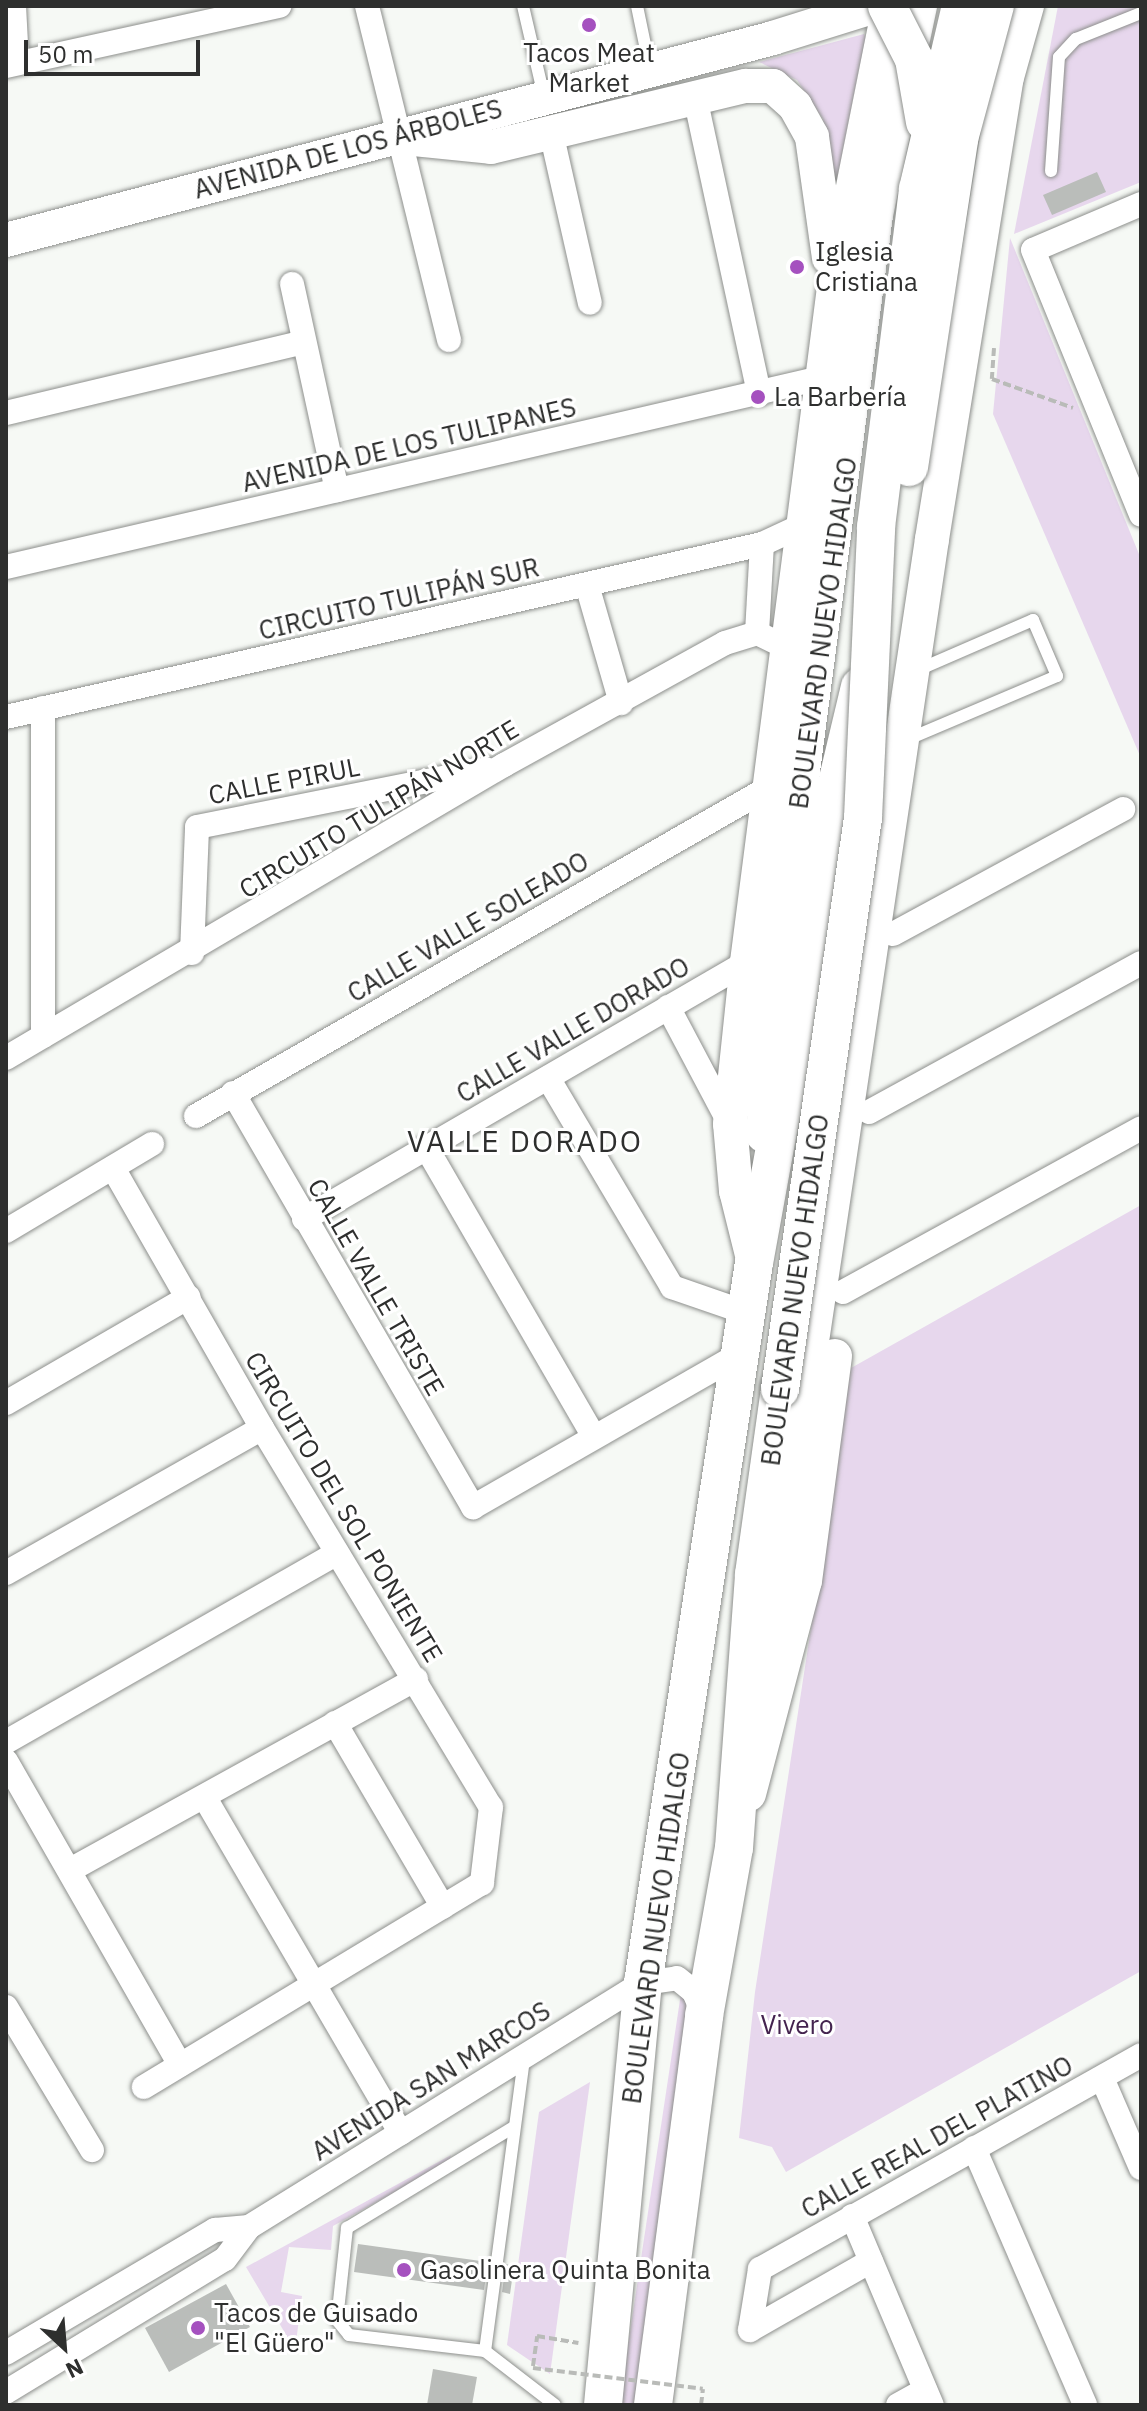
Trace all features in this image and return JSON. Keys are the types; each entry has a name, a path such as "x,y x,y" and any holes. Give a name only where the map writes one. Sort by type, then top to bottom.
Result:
{"main road":[{"path":"773,38 808,6"},
{"name":"AVENIDA DE LOS ÁRBOLES","path":"6,240 773,38 875,6"},
{"path":"888,6 917,71 927,144"},
{"path":"754,1263 736,1191 730,1124 768,788 771,640 801,526 825,377 836,272 888,6"},
{"name":"BOULEVARD NUEVO HIDALGO","path":"754,1263 772,1007 876,215 920,6"},
{"name":"BOULEVARD NUEVO HIDALGO","path":"734,1848 754,1574 863,818 876,527 927,144 961,6"},
{"path":"988,6 1007,77"},
{"name":"BOULEVARD NUEVO HIDALGO","path":"603,2405 643,1983 754,1263 798,1021 827,816 896,546 959,139 1020,12"},
{"name":"BOULEVARD NUEVO HIDALGO","path":"653,2405 704,2016 734,1848 1007,77 1020,12"},
{"path":"398,138 491,147 762,83 785,94 812,137 828,256 836,272"},
{"name":"BOULEVARD NUEVO HIDALGO","path":"734,1848 805,1581 906,834 904,741"}],"street":[{"path":"14,6 11,64 279,6"},
{"path":"367,6 449,340"},
{"path":"695,97 759,394"},
{"path":"551,132 590,303"},
{"path":"1141,204 1033,250 1141,515"},
{"path":"292,284 337,490"},
{"path":"6,413 304,342"},
{"name":"AVENIDA DE LOS TULIPANES","path":"6,567 825,377"},
{"name":"CIRCUITO TULIPÁN SUR","path":"6,717 762,544 801,526"},
{"path":"762,544 771,640"},
{"path":"587,585 621,703"},
{"name":"CIRCUITO TULIPÁN NORTE","path":"6,1058 192,953 504,765 725,643 771,640"},
{"path":"43,708 43,1036"},
{"name":"CALLE PIRUL","path":"192,953 197,827 504,765"},
{"name":"CALLE VALLE SOLEADO","path":"196,1116 768,788"},
{"path":"893,934 1123,809"},
{"name":"CALLE VALLE DORADO","path":"304,1219 747,962"},
{"path":"869,1112 1141,963"},
{"path":"668,1007 730,1124"},
{"path":"548,1078 672,1287 747,1313"},
{"name":"CALLE VALLE TRISTE","path":"233,1093 473,1507 594,1437"},
{"path":"843,1292 1141,1128"},
{"path":"6,1231 152,1144"},
{"path":"426,1147 594,1437 742,1353"},
{"name":"CIRCUITO DEL SOL PONIENTE","path":"113,1168 262,1428 491,1807 482,1883 443,1907"},
{"path":"6,1403 189,1297"},
{"path":"6,1573 262,1428"},
{"path":"6,1742 337,1553"},
{"path":"72,1869 416,1679"},
{"path":"144,2087 443,1907 335,1723"},
{"path":"6,1761 72,1869 180,2065"},
{"path":"205,1798 401,2133"},
{"path":"643,1983 677,1978 694,1992 704,2016"},
{"name":"AVENIDA SAN MARCOS","path":"6,2392 225,2259 249,2227 643,1983"},
{"path":"6,2007 92,2150"},
{"name":"CALLE REAL DEL PLATINO","path":"871,2261 750,2330 760,2269 1141,2055"},
{"path":"1102,2078 1141,2168"},
{"path":"974,2148 1085,2405"},
{"path":"852,2216 928,2398 898,2405"},
{"name":"AVENIDA SAN MARCOS","path":"6,2353 215,2230 249,2227"}],"lane":[{"path":"523,6 544,96"},
{"path":"637,6 650,69"},
{"path":"1051,171 1059,57 1076,39 1141,13"},
{"path":"904,741 1057,676 1033,620 915,671"},
{"path":"485,2351 525,2056"},
{"path":"514,2127 347,2228 337,2320 349,2335 485,2351 555,2405"}],"path":[{"path":"987,337 994,345 992,379 1068,410 1094,399"},
{"path":"610,2348 537,2336 533,2368 703,2389 701,2405"}],"green space":[{"path":"1058,6 1141,6 1141,182 1014,234"},
{"path":"864,34 868,42 834,224 823,119 797,80 759,62"},
{"path":"1010,238 1141,559 1141,758 993,414"},
{"name":"Vivero","path":"1141,1205 1141,1971 786,2172 772,2147 739,2138 755,1992 851,1368"},
{"path":"681,1993 690,2002 646,2405 619,2405"},
{"path":"590,2082 550,2374 507,2345 539,2112"},
{"path":"451,2155 449,2162 333,2226 331,2250 289,2247 281,2292 302,2296 295,2350 246,2267"}],"building":[{"path":"1097,172 1106,192 1052,215 1043,195"},
{"path":"358,2244 488,2262 484,2290 354,2272"},
{"path":"506,2264 514,2266 510,2294 502,2292"},
{"name":"Tacos de Guisado \"El Güero\"","path":"226,2284 250,2327 169,2372 145,2328"},
{"path":"433,2369 477,2377 472,2405 427,2405"}],"place":[{"name":"Tacos Meat Market","path":"589,25"},
{"name":"Iglesia Cristiana","path":"797,267"},
{"name":"La Barbería","path":"758,397"},
{"name":"Gasolinera Quinta Bonita","path":"404,2270"},
{"name":"Tacos de Guisado \"El Güero\"","path":"198,2328"}],"district":[{"name":"VALLE DORADO","path":"525,1141"}]}
